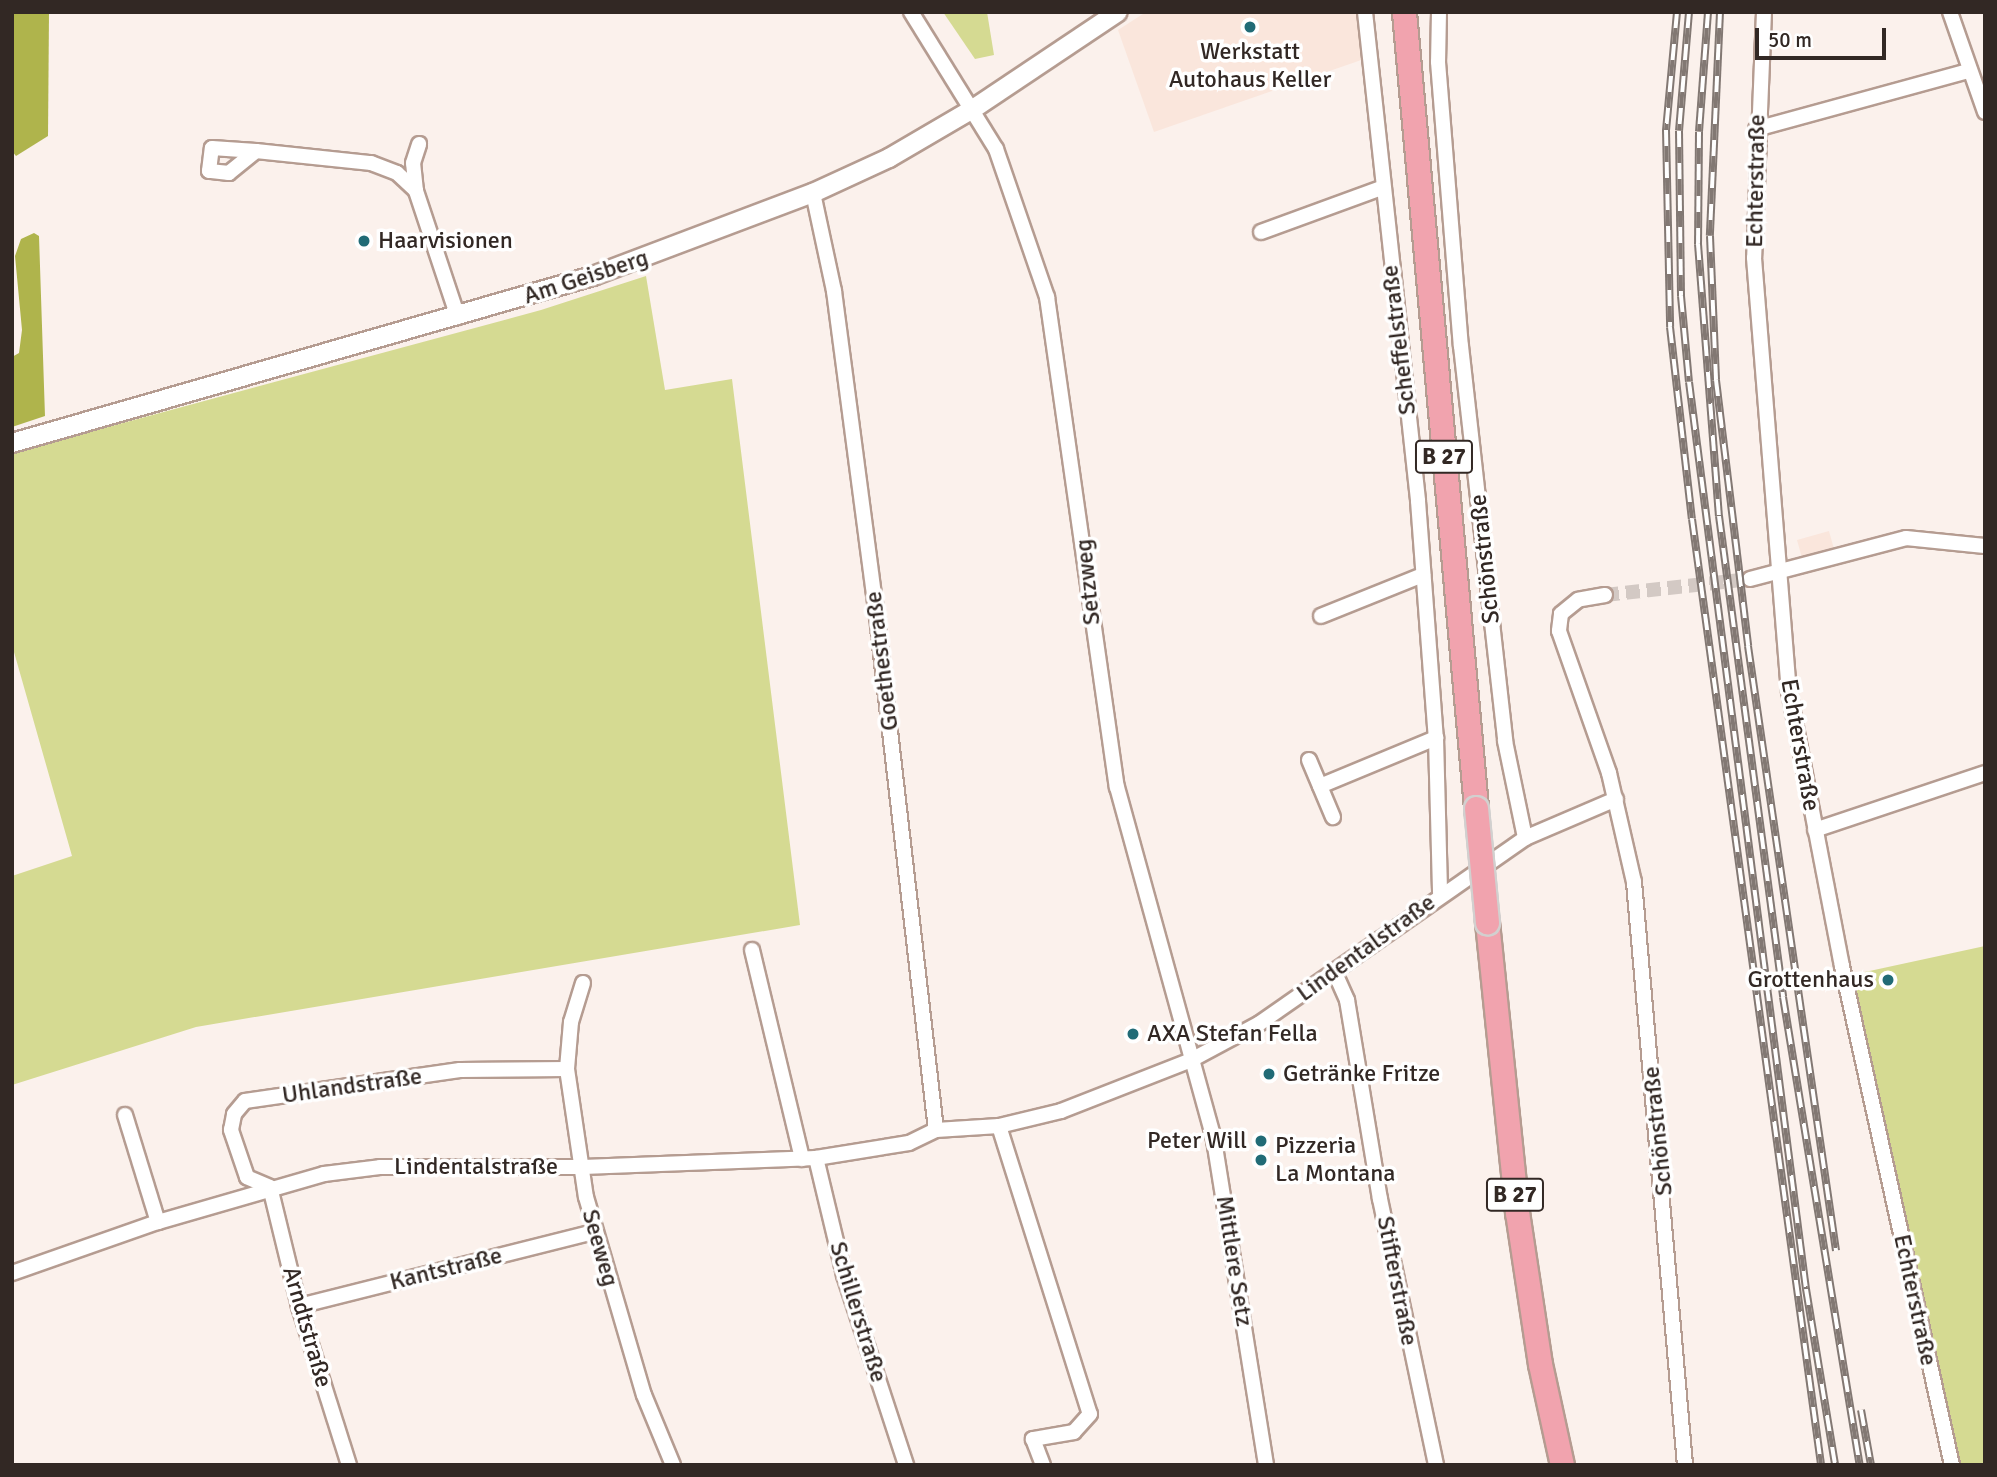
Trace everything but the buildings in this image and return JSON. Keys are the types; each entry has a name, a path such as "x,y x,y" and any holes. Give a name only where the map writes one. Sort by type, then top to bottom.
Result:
{"main road":[{"name":"B 27","path":"1404,12 1476,808 1517,1212 1540,1364 1562,1465"}],"street":[{"name":"Setzweg","path":"911,12 996,149 1046,297 1117,787 1191,1060"},
{"name":"Am Geisberg","path":"12,443 458,317 640,260 813,193 889,158 973,109 1118,12"},
{"name":"Scheffelstraße","path":"1365,12 1381,188 1423,575 1436,738 1440,894"},
{"name":"Schönstraße","path":"1439,12 1438,62 1463,359 1505,741 1525,838"},
{"name":"Echterstraße","path":"1764,12 1756,129 1754,258 1789,691 1815,830 1952,1465"},
{"path":"1950,12 1968,71 1985,112"},
{"path":"1756,129 1968,71"},
{"path":"419,144 412,163 416,191 458,317"},
{"path":"256,151 371,163 397,173 416,191"},
{"path":"1261,232 1381,188"},
{"name":"Goethestraße","path":"813,193 834,290 878,627 936,1130"},
{"path":"1750,579 1778,574 1906,538 1985,546"},
{"path":"1321,615 1423,575"},
{"name":"Schönstraße","path":"1605,595 1578,600 1561,614 1559,631 1616,799 1634,882 1685,1465"},
{"path":"1320,786 1436,738"},
{"path":"1310,760 1333,817"},
{"path":"1815,830 1985,774"},
{"path":"1525,838 1616,799"},
{"name":"Lindentalstraße","path":"12,1273 158,1222 271,1187 324,1174 380,1167 583,1167 809,1158 909,1143 936,1130 999,1126 1061,1111 1191,1060 1335,974 1440,894 1525,838"},
{"path":"752,950 809,1158"},
{"name":"Stifterstraße","path":"1335,974 1346,1000 1380,1199 1436,1465"},
{"name":"Seeweg","path":"583,983 571,1022 567,1069 594,1233 644,1395 673,1465"},
{"name":"Mittlere Setz","path":"1191,1060 1221,1176 1266,1465"},
{"name":"Uhlandstraße","path":"271,1187 247,1177 231,1130 234,1114 245,1101 460,1070 567,1069"},
{"path":"125,1115 158,1222"},
{"path":"999,1126 1090,1414 1074,1432 1033,1439 1043,1465"},
{"name":"Schillerstraße","path":"809,1158 906,1465"},
{"name":"Arndtstraße","path":"271,1187 299,1306 349,1465"},
{"name":"Kantstraße","path":"299,1306 594,1233"}],"shaded area":[{"path":"1146,12 1359,12 1367,58 1154,132 1118,30"},
{"path":"1829,531 1834,549 1802,558 1797,540"}],"green space":[{"path":"12,12 49,12 48,136 16,156 12,151"},
{"path":"943,12 987,12 994,55 975,59"},
{"path":"34,233 39,236 45,416 12,427 12,357 19,353 22,330 15,256 21,239"},
{"path":"646,276 665,390 732,379 800,925 196,1027 12,1085 12,876 72,856 12,645 12,453 541,310"},
{"path":"1985,946 1985,1465 1960,1465 1851,975"}],"tunnel":[{"path":"1605,595 1750,579"}],"railway":[{"path":"1677,12 1666,130 1670,327 1692,519 1821,1465"},
{"path":"1689,12 1679,131 1681,296 1689,382 1806,1289 1835,1465"},
{"path":"1708,12 1699,132 1698,244 1719,516 1783,997 1860,1465"},
{"path":"1720,12 1710,236 1716,380 1748,646 1836,1251"},
{"path":"1861,1410 1871,1465"}],"place":[{"name":"Werkstatt Autohaus Keller","path":"1250,27"},
{"name":"Haarvisionen","path":"364,241"},
{"name":"Grottenhaus","path":"1888,980"},
{"name":"AXA Stefan Fella","path":"1133,1034"},
{"name":"Getränke Fritze","path":"1269,1074"},
{"name":"Peter Will","path":"1261,1141"},
{"name":"Pizzeria La Montana","path":"1261,1160"}]}
